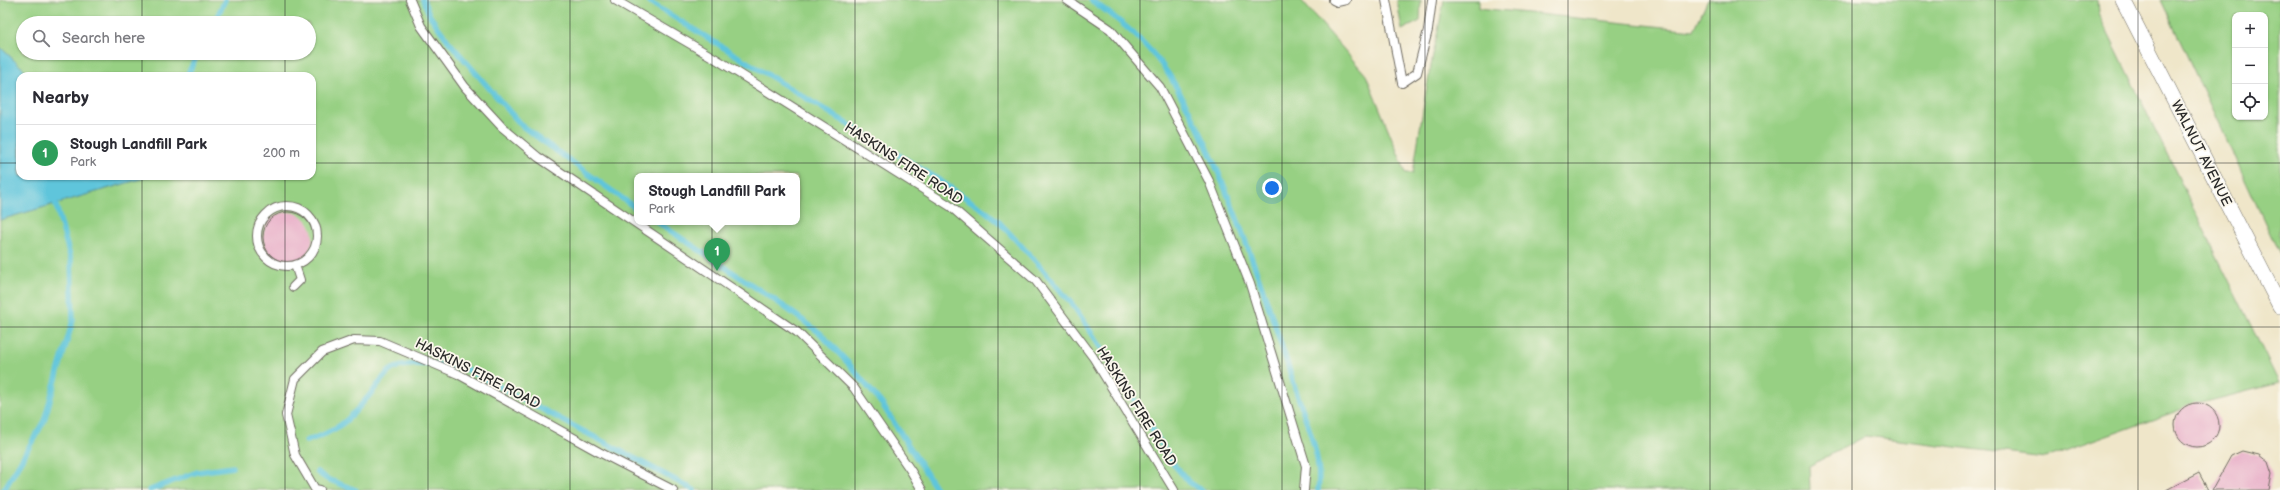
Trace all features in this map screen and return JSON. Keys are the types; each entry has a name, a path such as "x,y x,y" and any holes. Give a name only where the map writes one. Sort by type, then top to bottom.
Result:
{"street":[{"name":"WALNUT AVENUE","path":"2123,0 2280,306"}],"lane":[{"path":"410,0 421,26 456,74 502,127 538,157 634,222"},
{"name":"HASKINS FIRE ROAD","path":"615,0 716,59 950,206 1036,282 1093,357 1174,490"},
{"path":"1067,0 1110,29 1160,87 1209,181 1250,284 1306,466 1304,490"},
{"path":"1333,0 1337,2 1346,0"},
{"path":"1386,0 1402,83 1417,73 1428,30 1432,0"},
{"path":"295,207 311,218 316,227 318,236 311,255 304,261 295,265 285,266 276,264 261,251 258,241 258,232 261,222 276,209 295,207"},
{"path":"639,225 798,332 854,388 911,471 922,490"},
{"path":"293,287 300,280 295,265"},
{"name":"HASKINS FIRE ROAD","path":"320,490 315,489 296,455 286,415 296,379 322,352 354,340 380,341 458,374 599,452 673,490"}],"green space":[{"path":"0,0 1301,0 1366,75 1406,173 1413,173 1426,91 1444,0 1479,0 1479,8 1694,30 1708,0 2097,0 2098,13 2279,383 2194,405 2045,458 1866,436 1809,466 1810,490 0,490"},
{"path":"1397,0 1421,0 1420,21 1402,30"},
{"path":"2161,0 2280,0 2280,255"}],"water":[{"path":"0,47 27,72 16,72 16,180 137,180 0,220"}],"building":[{"path":"288,212 297,214 308,223 313,237 311,246 302,257 288,262 279,260 268,251 263,237 265,228 274,217"},
{"path":"2193,403 2201,403 2213,409 2219,421 2219,429 2213,441 2201,447 2193,447 2181,441 2175,429 2175,421 2181,409"},
{"path":"2242,451 2259,455 2268,462 2272,474 2269,490 2212,490 2231,456"},
{"path":"2199,473 2208,490 2166,490"}],"waterway":[{"path":"217,16 225,0"},
{"path":"423,0 430,16 449,42 522,126 634,207"},
{"path":"646,0 933,176 984,210 1000,223 1041,267 1075,308 1116,370 1175,466 1189,482 1201,490"},
{"path":"1091,0 1113,16 1153,53 1169,75 1189,109 1206,144 1229,198 1252,259 1308,425 1316,452 1319,478 1318,490"},
{"path":"189,72 195,60"},
{"path":"4,490 44,421 73,320 71,260 54,198"},
{"path":"662,225 782,305 820,333 849,364 882,404 937,490"},
{"path":"306,441 337,428 351,416 391,370 398,367 417,364 459,367 466,369 694,490"},
{"path":"150,490 197,472 233,467"},
{"path":"317,472 327,479 356,490"}],"place":[{"name":"Stough Landfill Park","path":"717,271"}]}
